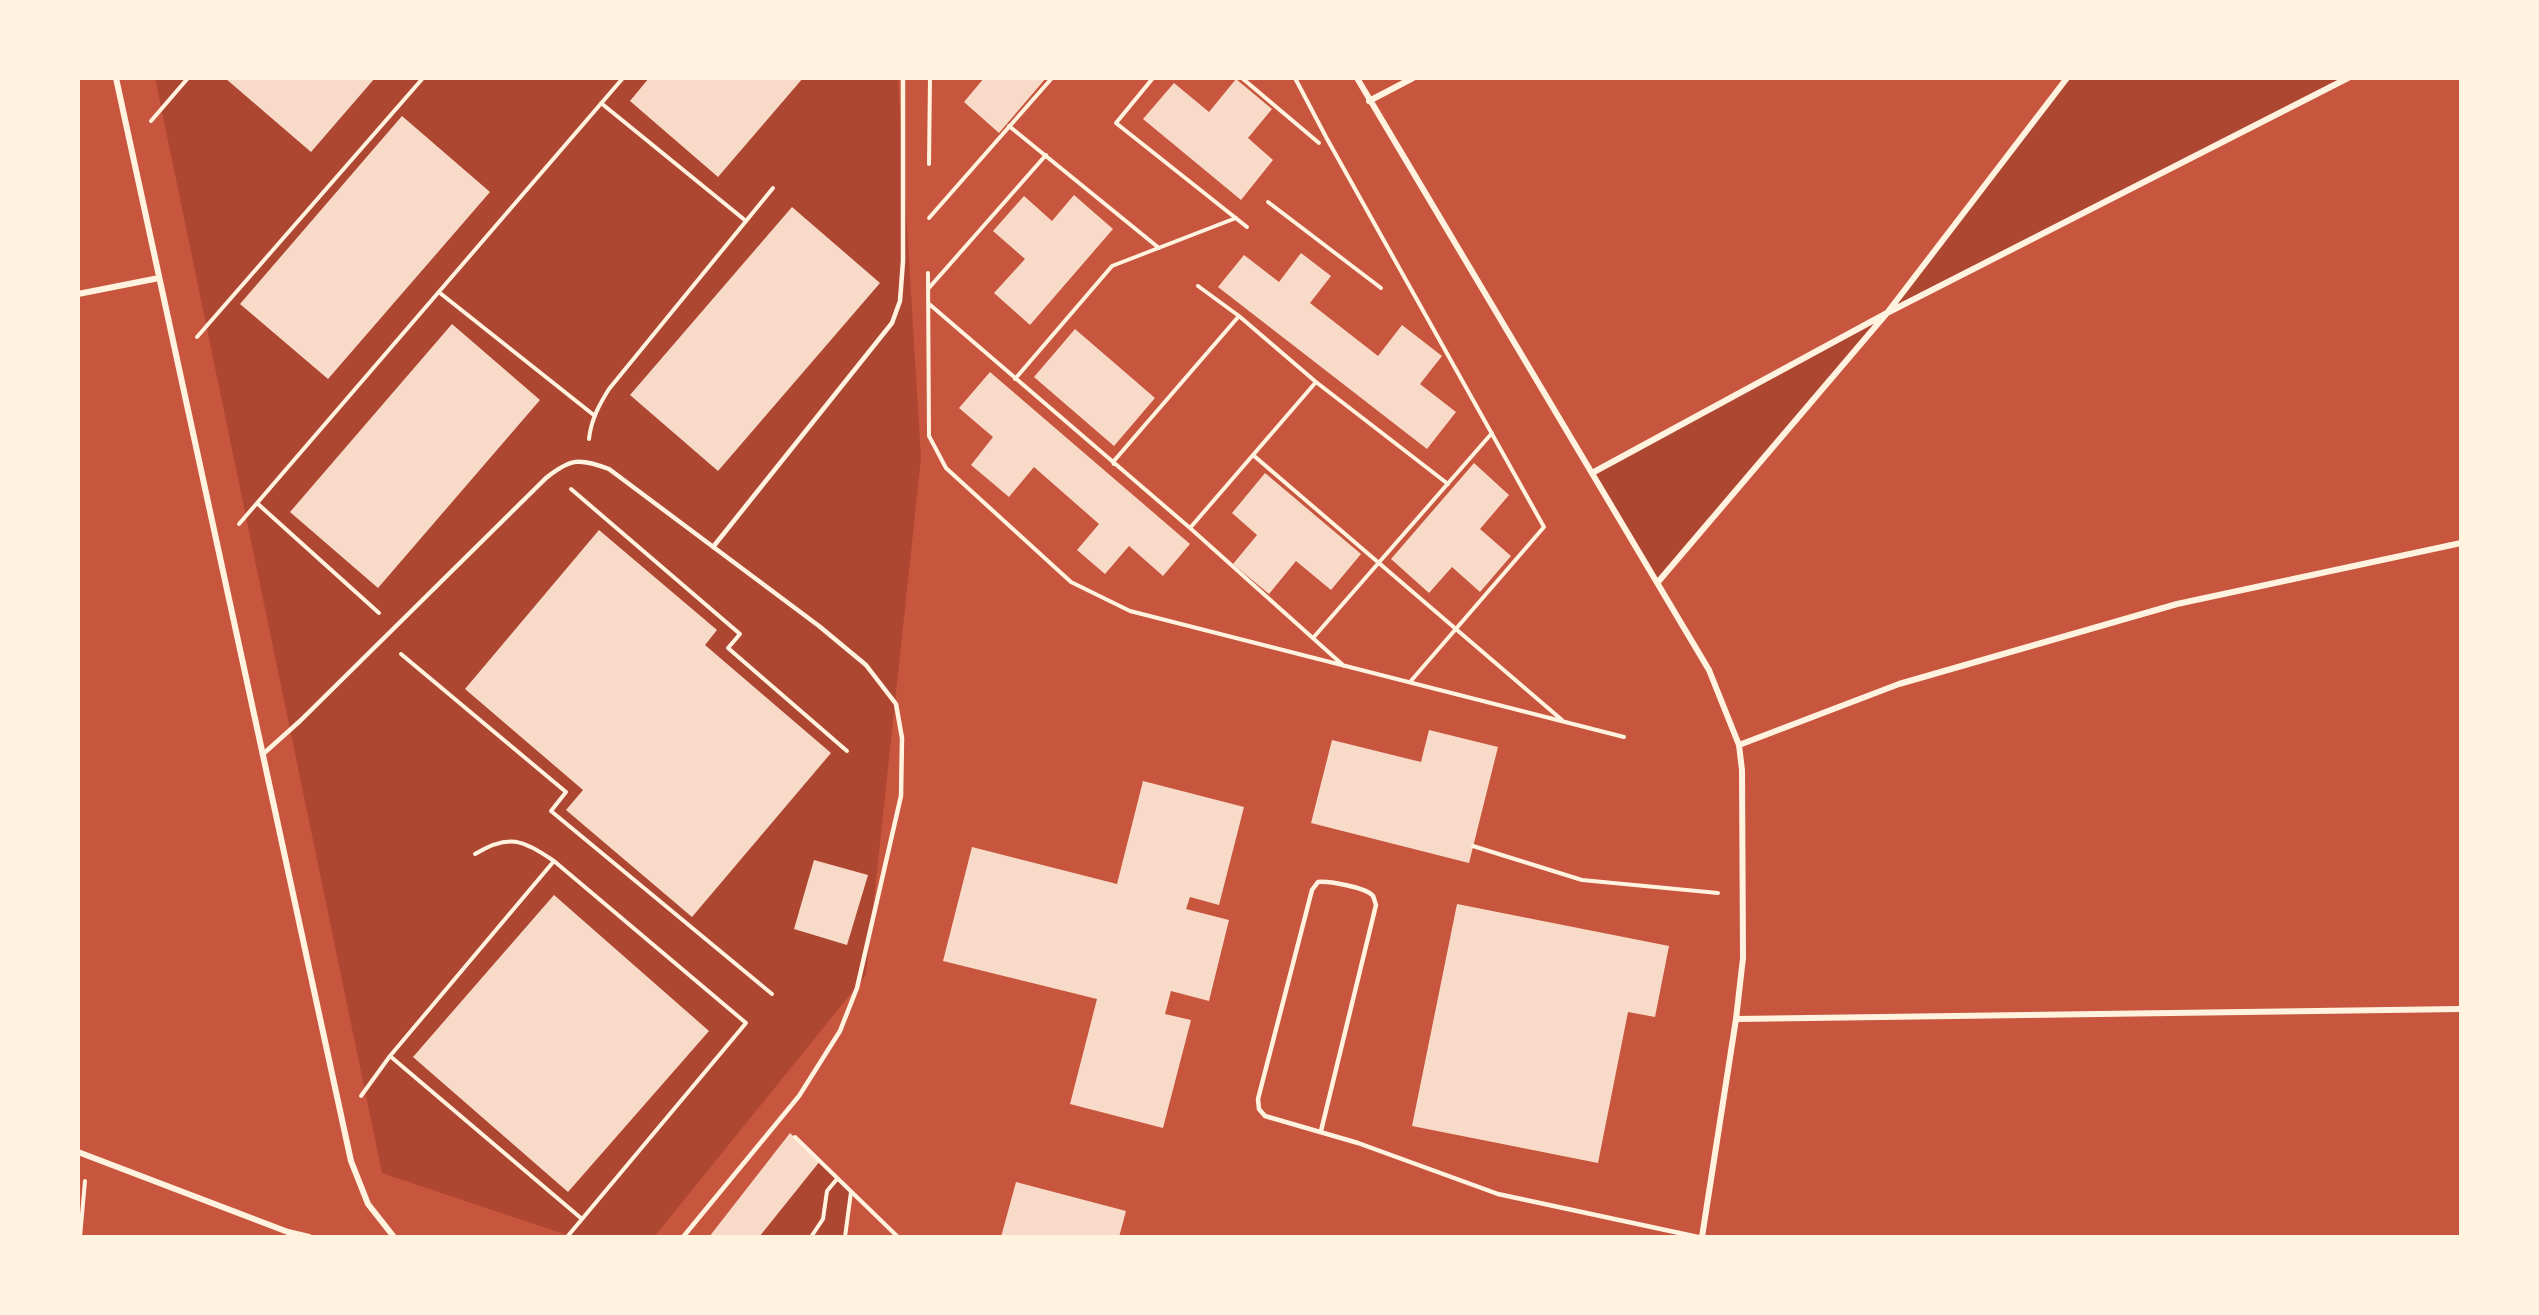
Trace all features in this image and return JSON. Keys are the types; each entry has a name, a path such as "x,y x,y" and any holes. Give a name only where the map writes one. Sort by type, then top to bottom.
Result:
{"street":[{"path":"116,78 351,1161 368,1204 394,1237"},
{"path":"1357,78 1658,582 1708,670 1739,745 1742,770 1743,958 1736,1019 1700,1237"},
{"path":"1369,101 1413,78"},
{"path":"1658,582 1887,313 2067,78"},
{"path":"1592,473 1887,313 2348,78"},
{"path":"78,294 159,278"},
{"path":"1739,745 1899,684 2156,610 2461,543"},
{"path":"1736,1019 2461,1009"},
{"path":"78,1152 288,1232 309,1237"}],"lane":[{"path":"713,548 892,323 900,301 903,261 903,78"},
{"path":"262,755 300,721 552,473 560,466 579,460 609,470 819,626 866,665 896,704 902,738 901,796 857,988 840,1031 799,1096 683,1237"},
{"path":"1321,1131 1376,905 1374,896 1367,891 1327,881 1318,882 1312,890 1258,1099 1259,1109 1265,1116 1321,1131 1498,1194 1700,1237"}],"path":[{"path":"130,143 188,78"},
{"path":"176,356 196,339 423,78"},
{"path":"217,546 258,504 623,78"},
{"path":"929,172 930,78"},
{"path":"929,207 929,218 1052,78"},
{"path":"1153,78 1116,123 1247,227"},
{"path":"1242,78 1319,143"},
{"path":"1295,78 1545,527 1410,682"},
{"path":"602,103 746,221"},
{"path":"1010,126 1158,248"},
{"path":"928,289 1046,155"},
{"path":"587,462 590,428 609,389 773,188"},
{"path":"1268,202 1381,288"},
{"path":"1015,379 1112,266 1236,218"},
{"path":"928,265 929,436 946,468 1071,582 1130,611 1624,737"},
{"path":"1198,286 1239,316 1316,382 1448,484"},
{"path":"440,293 595,416"},
{"path":"928,303 1190,528 1345,666"},
{"path":"1114,465 1113,462 1239,316"},
{"path":"1190,528 1316,382"},
{"path":"1313,638 1492,433"},
{"path":"1253,455 1563,721"},
{"path":"552,473 740,634 728,648 847,751"},
{"path":"258,504 395,628"},
{"path":"383,639 566,792 551,811 772,994"},
{"path":"475,854 494,842 511,840 531,846 554,861 746,1023 567,1237"},
{"path":"1473,846 1581,880 1744,894"},
{"path":"342,1120 390,1056 554,861"},
{"path":"390,1056 582,1219"},
{"path":"778,1121 897,1237"},
{"path":"80,1237 88,1156"},
{"path":"811,1237 823,1219 827,1191 837,1179"},
{"path":"845,1237 851,1192"}],"shaded area":[{"path":"155,78 898,78 921,458 866,975 654,1237 573,1237 382,1173"},
{"path":"2067,78 2348,78 1887,313"},
{"path":"1887,313 1658,582 1592,473"},
{"path":"820,1161 851,1192 845,1237 759,1237"}],"building":[{"path":"225,78 375,78 311,152"},
{"path":"649,78 803,78 718,177 630,101"},
{"path":"984,78 1046,78 999,133 964,102"},
{"path":"1236,79 1272,109 1248,138 1273,160 1241,200 1143,119 1174,83 1209,112"},
{"path":"402,116 490,192 328,379 240,304"},
{"path":"1074,195 1113,229 1030,325 994,293 1025,259 993,231 1024,196 1052,221"},
{"path":"792,207 880,283 718,471 630,395"},
{"path":"1301,253 1331,276 1310,303 1378,356 1402,325 1442,356 1420,384 1456,412 1427,449 1218,287 1244,255 1279,282"},
{"path":"452,324 540,400 378,588 290,512"},
{"path":"1075,329 1155,398 1114,446 1034,377"},
{"path":"990,372 1190,544 1163,576 1129,546 1105,574 1077,550 1099,524 1034,467 1009,497 971,465 993,437 959,408"},
{"path":"1474,463 1509,495 1480,529 1511,556 1480,592 1452,567 1429,593 1391,559"},
{"path":"1265,473 1361,554 1331,590 1296,561 1269,594 1233,564 1257,535 1232,513"},
{"path":"599,530 717,630 705,645 831,753 692,917 566,810 583,790 465,689"},
{"path":"1429,730 1498,747 1469,863 1311,823 1332,740 1421,762"},
{"path":"1143,781 1244,807 1219,905 1190,897 1186,909 1229,920 1209,1001 1171,991 1165,1014 1191,1020 1163,1128 1070,1104 1097,999 943,961 972,847 1117,884"},
{"path":"814,860 868,875 847,945 794,929"},
{"path":"554,895 709,1031 568,1192 413,1057"},
{"path":"1457,904 1669,946 1655,1017 1628,1012 1598,1163 1412,1126"},
{"path":"790,1133 820,1161 759,1237 709,1237"},
{"path":"1016,1182 1126,1211 1119,1237 1001,1237"}]}
